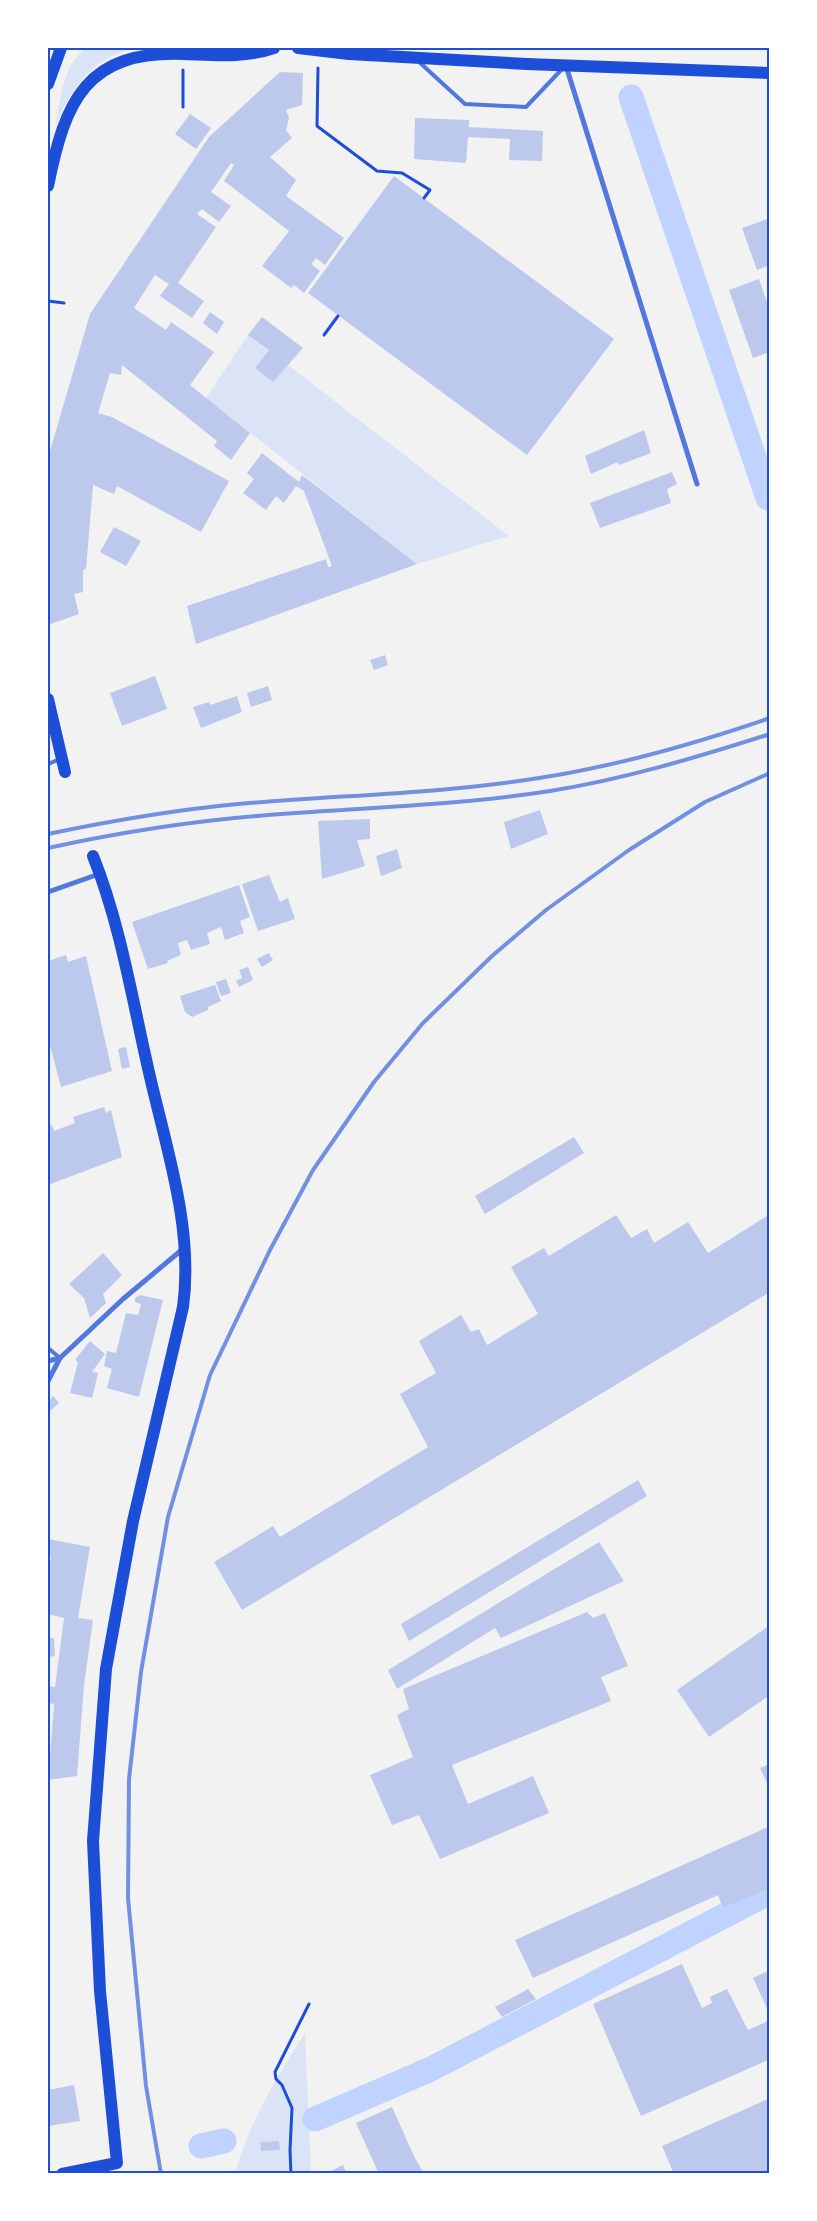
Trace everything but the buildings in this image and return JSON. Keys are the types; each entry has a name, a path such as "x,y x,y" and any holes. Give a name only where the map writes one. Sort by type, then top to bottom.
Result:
{"main road":[{"path":"48,84 61,48"},
{"path":"48,186 59,137 68,113 87,84 110,66 126,59 149,54 232,56 274,48"},
{"path":"298,48 350,54 414,58 566,66 770,73"},
{"path":"48,699 65,772"},
{"path":"62,2174 116,2163 100,1991 93,1841 106,1669 133,1521 183,1306 186,1283 185,1247 176,1191 100,874 93,856"}],"street":[{"path":"566,66 697,484"},
{"path":"48,892 100,874"},
{"path":"48,1381 60,1358 123,1299 185,1247"},
{"path":"48,1361 60,1358"}],"lane":[{"path":"414,58 465,104 526,107 566,66"},
{"path":"48,764 62,758"},
{"path":"48,1348 60,1358"}],"path":[{"path":"318,68 317,126 377,171 402,173 430,190 424,198"},
{"path":"183,83 183,107"},
{"path":"48,301 64,303"},
{"path":"324,335 338,316"},
{"path":"291,2174 292,2108 282,2085 276,2079 275,2072 309,2004"}],"shaded area":[{"path":"87,48 143,48 115,55 92,69 74,90 55,128 67,73 79,55"},
{"path":"248,335 269,350 255,368 273,382 288,365 509,536 417,564 206,398"},
{"path":"305,2033 311,2173 235,2174 248,2136 264,2101"}],"waterway":[{"path":"631,97 768,498"},
{"path":"315,2119 431,2069 770,1892"},
{"path":"201,2146 224,2141"}],"railway":[{"path":"48,834 142,816 214,806 464,788 539,778 598,767 656,753 770,718"},
{"path":"48,848 204,821 477,800 550,791 661,767 770,734"},
{"path":"161,2174 146,2086 128,1898 129,1779 141,1672 168,1517 210,1375 270,1250 313,1170 374,1082 423,1023 492,956 546,910 629,850 705,802 770,773"}]}
